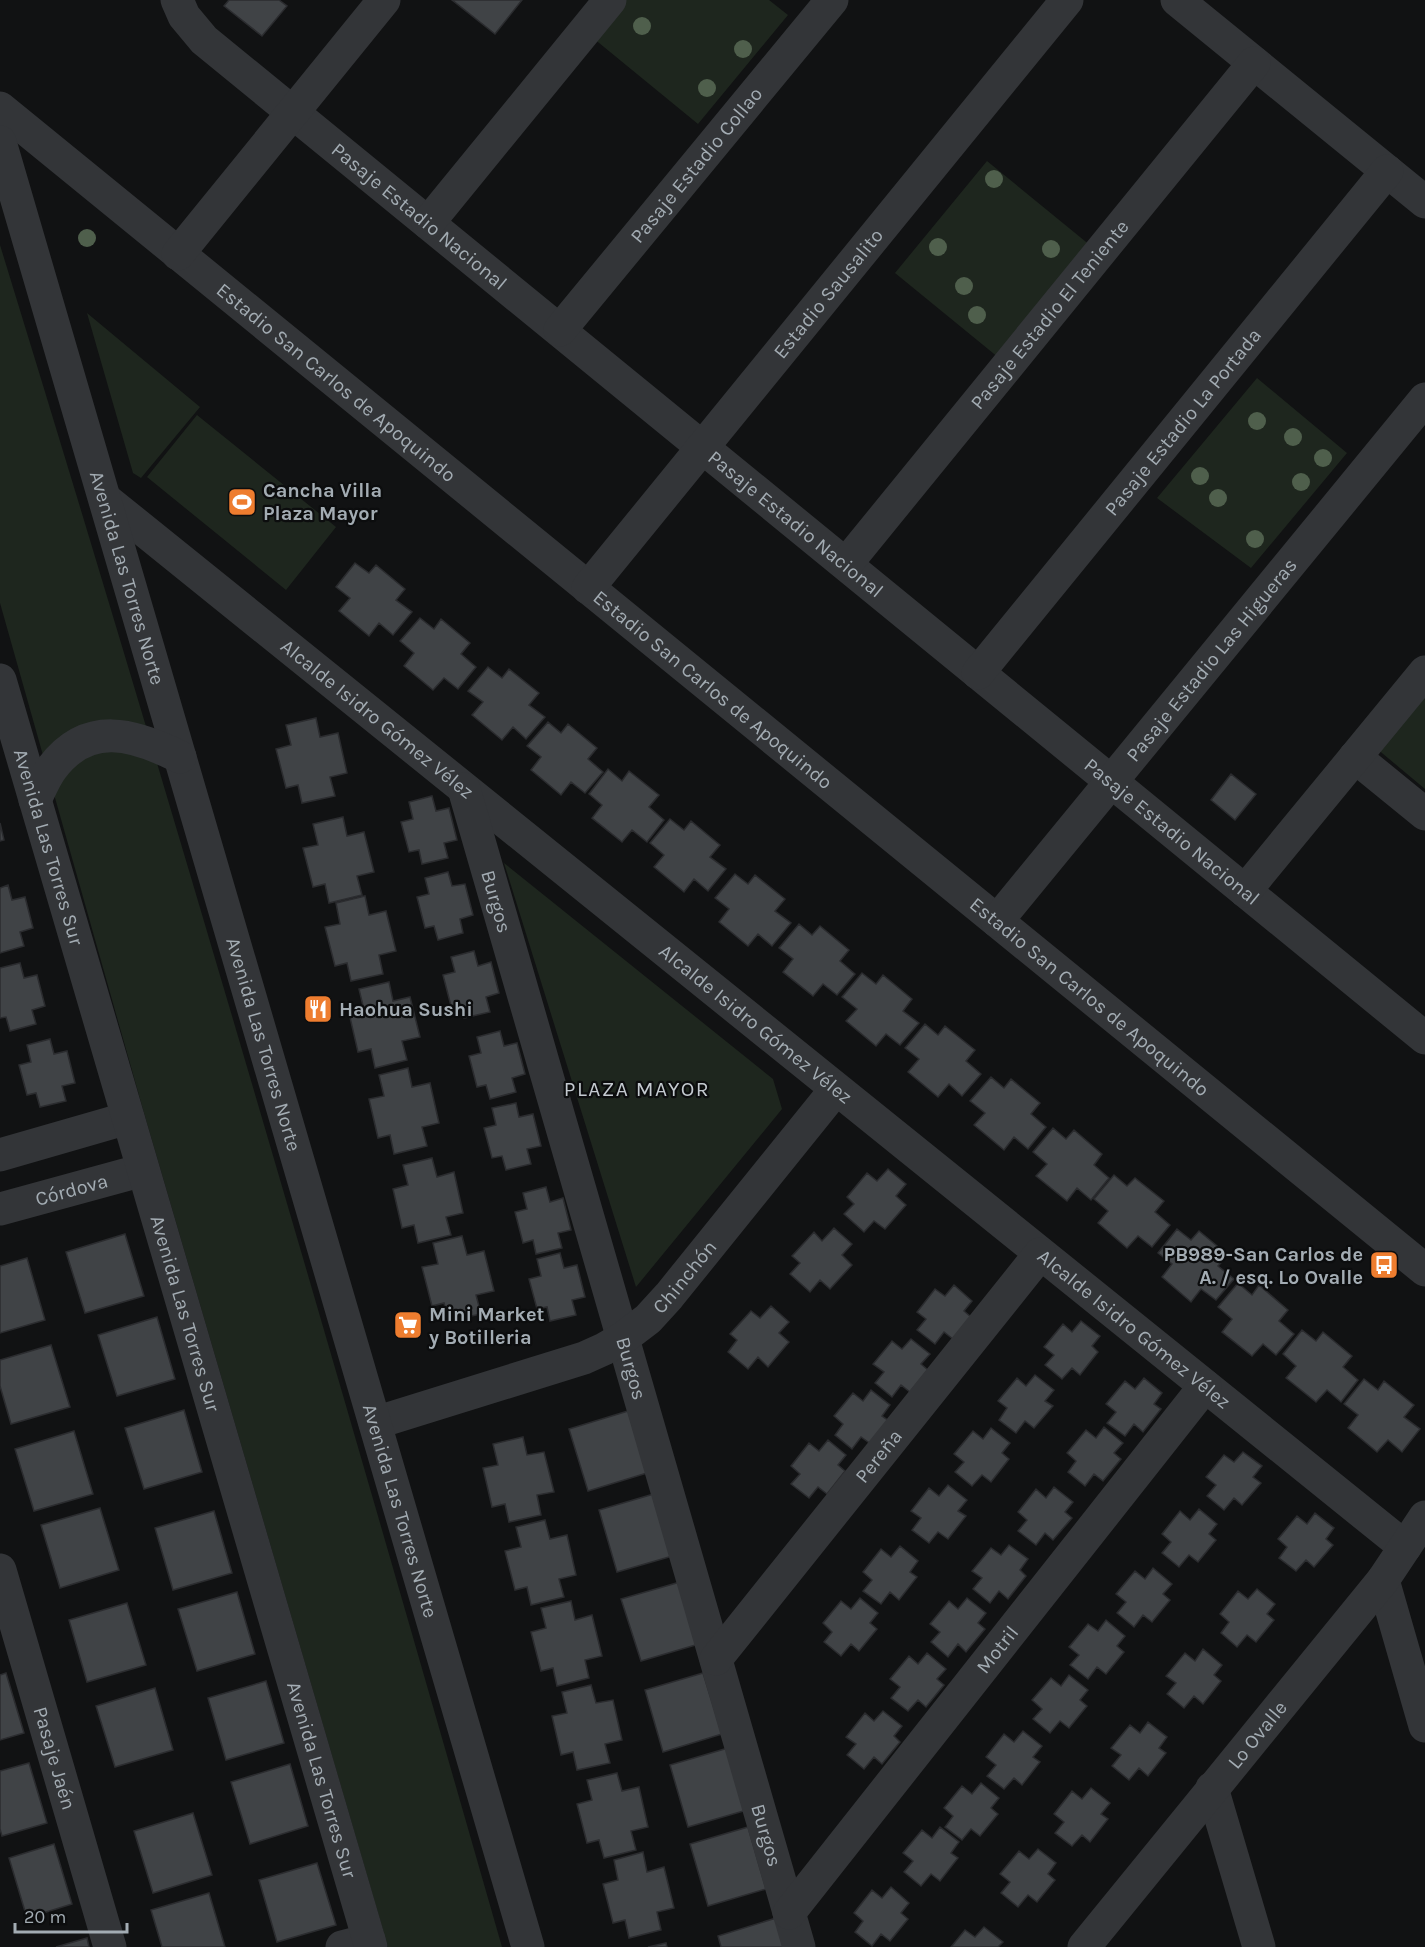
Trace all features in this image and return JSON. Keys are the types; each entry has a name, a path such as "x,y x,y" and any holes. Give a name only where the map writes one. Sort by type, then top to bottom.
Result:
{"street":[{"name":"Pasaje Estadio Nacional","path":"177,0 184,16 204,40 1425,1038"},
{"path":"178,254 384,0"},
{"path":"428,223 610,0"},
{"name":"Pasaje Estadio Collao","path":"560,330 832,0"},
{"name":"Estadio Sausalito","path":"588,588 1067,0"},
{"path":"1177,0 1425,202"},
{"name":"Pasaje Estadio El Teniente","path":"846,564 1254,63"},
{"name":"Estadio San Carlos de Apoquindo","path":"0,108 1425,1270"},
{"name":"Avenida Las Torres Norte","path":"0,142 528,1947"},
{"name":"Pasaje Estadio La Portada","path":"978,673 1387,171"},
{"name":"Pasaje Estadio Las Higueras","path":"997,921 1425,399"},
{"name":"Alcalde Isidro Gómez Vélez","path":"105,499 1405,1547"},
{"path":"1245,891 1425,672"},
{"name":"Avenida Las Torres Sur","path":"0,680 143,1170 360,1945"},
{"path":"34,800 51,769 70,749 96,736 126,737 155,744 180,757"},
{"path":"1355,757 1425,814"},
{"name":"Burgos","path":"464,789 799,1947"},
{"name":"Chinchón","path":"375,1423 584,1358 623,1338 648,1319 669,1296 836,1089"},
{"path":"0,1155 128,1118"},
{"name":"Córdova","path":"0,1209 143,1170"},
{"name":"Pereña","path":"716,1659 1040,1254"},
{"name":"Motril","path":"789,1913 1205,1386"},
{"name":"Lo Ovalle","path":"1084,1947 1383,1580 1425,1517"},
{"name":"Pasaje Jaén","path":"0,1570 110,1947"},
{"path":"1383,1580 1425,1726"},
{"path":"1212,1788 1259,1947"}],"shaded area":[{"path":"624,0 769,0 788,15 698,124 593,38"},
{"path":"987,161 1091,246 999,358 895,273"},
{"path":"0,245 255,1094 502,1947 388,1947 144,1113 0,603"},
{"path":"87,313 200,407 141,478 133,473"},
{"path":"1257,378 1347,453 1251,568 1157,498"},
{"name":"Cancha Villa Plaza Mayor","path":"197,415 336,527 286,590 147,477"},
{"path":"1425,689 1425,789 1376,748"},
{"path":"504,863 773,1079 782,1109 636,1287"}],"building":[{"path":"229,0 279,0 287,6 262,36 224,6"},
{"path":"452,0 522,0 495,34"},
{"path":"355,563 369,573 376,565 405,589 396,600 412,612 393,635 379,623 369,636 339,611 350,598 336,587"},
{"path":"420,618 434,629 441,619 470,643 461,654 476,667 458,689 444,678 433,690 404,666 414,653 400,641"},
{"path":"488,667 502,678 509,669 539,693 529,705 545,717 526,739 513,727 502,740 472,715 483,702 468,691"},
{"path":"316,718 320,737 338,733 347,773 330,777 335,796 302,803 298,785 286,788 276,749 291,745 286,725"},
{"path":"548,722 561,733 568,724 597,748 588,759 603,772 585,793 571,782 561,795 531,770 541,757 527,746"},
{"path":"608,769 622,781 629,771 659,795 649,807 664,820 647,842 632,830 622,842 592,818 602,805 589,794"},
{"path":"1231,774 1256,794 1235,820 1211,800"},
{"path":"432,796 436,811 449,808 457,840 444,843 448,858 422,864 419,850 409,852 401,822 413,819 409,802"},
{"path":"343,817 347,836 364,832 374,872 357,876 362,895 329,903 325,884 313,887 303,848 318,845 313,824"},
{"path":"670,819 684,830 691,821 720,845 710,857 726,869 708,891 694,879 684,892 654,867 664,855 650,843"},
{"path":"0,823 4,840 0,841"},
{"path":"448,872 452,886 465,884 473,915 460,919 463,933 438,940 434,926 425,928 417,897 429,894 425,878"},
{"path":"735,874 748,884 755,875 785,899 775,911 791,923 772,946 758,934 748,946 719,922 729,909 715,898"},
{"path":"8,885 12,900 25,897 33,928 20,932 24,946 0,953 0,888"},
{"path":"365,896 369,915 386,911 396,951 379,955 383,974 351,981 347,963 335,966 325,927 340,924 336,903"},
{"path":"799,924 812,935 820,926 849,950 840,961 855,974 837,995 823,984 813,996 783,972 793,959 779,948"},
{"path":"474,951 478,966 491,962 499,993 486,997 490,1012 464,1018 460,1004 451,1006 443,975 455,972 451,957"},
{"path":"20,963 24,978 37,975 45,1006 32,1010 36,1024 10,1031 6,1017 0,1018 0,968"},
{"path":"862,973 876,984 883,975 912,999 903,1011 919,1023 900,1045 886,1034 876,1046 846,1021 857,1009 842,997"},
{"path":"389,982 393,1001 410,997 420,1037 402,1041 407,1060 375,1068 371,1049 358,1052 349,1013 364,1010 359,989"},
{"path":"925,1024 938,1035 945,1026 975,1050 966,1061 981,1074 962,1096 949,1084 938,1097 908,1072 919,1059 905,1048"},
{"path":"500,1031 504,1046 517,1043 525,1074 512,1078 516,1092 490,1099 486,1085 477,1087 469,1056 481,1053 477,1037"},
{"path":"50,1039 54,1054 67,1051 75,1083 62,1086 66,1101 40,1107 36,1093 27,1095 19,1065 31,1062 27,1045"},
{"path":"408,1068 412,1087 430,1083 439,1123 422,1127 427,1146 394,1154 390,1135 378,1138 369,1099 384,1096 379,1075"},
{"path":"991,1077 1004,1088 1011,1079 1040,1103 1031,1114 1046,1127 1028,1149 1014,1137 1004,1150 974,1125 985,1113 970,1101"},
{"path":"516,1103 519,1117 533,1114 541,1146 527,1149 531,1164 506,1170 502,1156 492,1158 484,1128 496,1125 492,1108"},
{"path":"1053,1128 1066,1139 1074,1130 1102,1154 1094,1165 1109,1178 1091,1200 1077,1188 1067,1201 1036,1176 1047,1164 1033,1152"},
{"path":"432,1158 437,1177 454,1172 463,1213 446,1217 451,1235 418,1243 414,1225 402,1228 393,1189 408,1185 403,1165"},
{"path":"888,1169 906,1184 896,1196 906,1205 885,1229 874,1221 864,1232 844,1214 854,1204 847,1197 867,1173 877,1181"},
{"path":"1114,1175 1127,1186 1135,1178 1164,1201 1155,1212 1170,1225 1152,1247 1138,1236 1127,1248 1098,1223 1108,1211 1094,1199"},
{"path":"546,1187 550,1202 563,1198 571,1230 558,1233 562,1248 536,1254 533,1240 523,1243 515,1212 527,1209 523,1193"},
{"path":"834,1228 852,1244 842,1255 852,1265 830,1289 820,1280 810,1292 790,1274 800,1263 792,1256 814,1232 822,1241"},
{"path":"1177,1229 1191,1240 1199,1231 1228,1255 1218,1266 1234,1279 1216,1300 1201,1289 1191,1302 1162,1277 1172,1264 1158,1253"},
{"path":"125,1234 144,1296 85,1313 66,1252"},
{"path":"462,1236 467,1255 484,1251 494,1291 476,1295 481,1314 448,1321 444,1303 432,1306 422,1267 438,1264 433,1243"},
{"path":"560,1253 564,1268 577,1265 585,1297 572,1300 576,1315 550,1321 547,1307 537,1309 529,1279 541,1276 537,1259"},
{"path":"27,1258 45,1320 0,1333 0,1266"},
{"path":"1238,1283 1252,1295 1259,1285 1288,1310 1279,1321 1294,1334 1276,1355 1263,1344 1252,1356 1222,1332 1232,1319 1218,1307"},
{"path":"954,1285 972,1301 964,1311 971,1317 953,1339 944,1332 935,1344 917,1330 926,1319 917,1312 935,1289 945,1296"},
{"path":"771,1306 789,1322 779,1333 789,1342 768,1367 758,1357 748,1369 728,1352 737,1340 730,1334 751,1311 760,1318"},
{"path":"157,1317 175,1379 117,1396 98,1335"},
{"path":"1081,1321 1100,1336 1092,1346 1098,1352 1080,1375 1072,1368 1062,1379 1045,1365 1054,1355 1044,1347 1063,1324 1072,1332"},
{"path":"1302,1330 1316,1341 1323,1332 1352,1356 1343,1367 1358,1380 1341,1402 1327,1390 1316,1402 1286,1378 1296,1366 1283,1354"},
{"path":"911,1339 930,1354 921,1364 928,1370 910,1392 901,1385 892,1397 875,1383 884,1372 873,1364 892,1341 902,1349"},
{"path":"51,1345 70,1407 11,1424 0,1386 0,1360"},
{"path":"1035,1375 1054,1390 1045,1401 1053,1406 1034,1428 1025,1421 1016,1433 999,1420 1007,1408 998,1401 1017,1378 1026,1386"},
{"path":"1144,1378 1162,1393 1154,1404 1161,1409 1143,1432 1134,1424 1125,1436 1107,1423 1116,1412 1106,1404 1125,1381 1135,1389"},
{"path":"1364,1379 1378,1390 1384,1381 1414,1405 1404,1417 1420,1429 1402,1452 1388,1440 1377,1452 1348,1428 1358,1415 1344,1404"},
{"path":"871,1390 890,1405 882,1416 889,1421 871,1444 861,1437 852,1449 835,1435 843,1424 834,1416 853,1393 863,1401"},
{"path":"184,1410 202,1472 144,1489 125,1428"},
{"path":"628,1411 647,1473 588,1491 569,1429"},
{"path":"1104,1427 1123,1443 1114,1453 1121,1459 1103,1481 1094,1474 1085,1486 1068,1472 1076,1461 1067,1453 1086,1430 1096,1438"},
{"path":"991,1428 1010,1443 1002,1453 1009,1459 991,1482 982,1475 972,1486 955,1472 964,1462 954,1454 973,1431 983,1439"},
{"path":"74,1431 93,1494 34,1511 15,1449"},
{"path":"523,1437 527,1455 544,1452 554,1492 537,1495 541,1515 509,1522 505,1504 492,1507 483,1468 498,1465 493,1444"},
{"path":"828,1440 846,1455 838,1465 845,1471 827,1494 818,1487 809,1498 791,1484 800,1474 791,1466 809,1443 819,1451"},
{"path":"1243,1452 1262,1466 1253,1477 1261,1483 1242,1505 1234,1498 1224,1510 1207,1496 1216,1485 1206,1477 1224,1455 1234,1462"},
{"path":"948,1485 967,1500 958,1511 966,1516 948,1539 938,1532 929,1543 912,1530 921,1518 911,1511 929,1488 939,1496"},
{"path":"1054,1487 1073,1502 1065,1512 1072,1518 1053,1540 1045,1533 1036,1545 1018,1531 1027,1520 1018,1512 1036,1489 1046,1498"},
{"path":"657,1493 676,1555 617,1572 599,1510"},
{"path":"100,1508 119,1570 60,1588 41,1525"},
{"path":"1199,1509 1217,1524 1209,1534 1216,1540 1198,1562 1189,1555 1179,1567 1162,1553 1171,1542 1162,1534 1180,1511 1190,1520"},
{"path":"214,1511 232,1573 173,1590 155,1528"},
{"path":"1315,1513 1334,1528 1326,1539 1333,1545 1314,1567 1306,1560 1296,1571 1279,1558 1287,1547 1278,1539 1297,1516 1307,1524"},
{"path":"545,1520 550,1539 567,1535 576,1575 559,1579 564,1597 531,1605 527,1587 515,1590 505,1551 521,1547 516,1527"},
{"path":"1009,1545 1028,1559 1020,1570 1026,1576 1008,1599 999,1591 990,1603 973,1589 982,1578 972,1571 991,1548 1001,1555"},
{"path":"900,1546 918,1561 910,1572 917,1577 899,1600 890,1592 881,1604 863,1591 872,1580 863,1572 881,1549 891,1557"},
{"path":"1153,1568 1172,1584 1163,1594 1170,1600 1152,1622 1143,1615 1134,1627 1117,1613 1126,1602 1116,1594 1135,1571 1145,1579"},
{"path":"680,1582 699,1644 641,1661 621,1599"},
{"path":"1257,1589 1275,1604 1267,1614 1274,1620 1256,1642 1247,1635 1237,1647 1221,1633 1229,1622 1220,1614 1238,1591 1248,1599"},
{"path":"237,1592 255,1654 197,1671 178,1609"},
{"path":"860,1598 878,1613 870,1623 877,1629 859,1651 851,1644 841,1656 824,1642 832,1632 823,1623 841,1601 851,1609"},
{"path":"967,1598 986,1613 978,1623 985,1629 966,1652 958,1644 948,1657 931,1642 940,1632 930,1624 949,1601 958,1609"},
{"path":"571,1601 575,1620 592,1615 602,1656 585,1660 589,1678 557,1686 553,1668 541,1671 531,1632 546,1628 541,1608"},
{"path":"127,1603 146,1665 87,1682 69,1620"},
{"path":"1106,1620 1125,1636 1117,1646 1124,1652 1106,1674 1097,1667 1088,1679 1070,1665 1079,1655 1069,1647 1088,1624 1098,1631"},
{"path":"1203,1649 1222,1665 1214,1675 1221,1681 1203,1704 1194,1696 1184,1708 1167,1694 1176,1683 1166,1676 1185,1653 1195,1661"},
{"path":"927,1653 946,1669 937,1679 944,1685 926,1707 918,1700 908,1711 891,1698 900,1687 890,1679 909,1656 918,1664"},
{"path":"6,1673 24,1733 0,1740 0,1675"},
{"path":"703,1673 722,1734 663,1752 645,1690"},
{"path":"1069,1675 1088,1690 1080,1700 1087,1706 1069,1728 1060,1721 1050,1733 1033,1719 1042,1709 1032,1700 1051,1678 1061,1686"},
{"path":"266,1681 284,1743 226,1760 208,1698"},
{"path":"591,1685 596,1703 613,1700 622,1740 605,1744 610,1763 577,1770 573,1752 561,1755 552,1716 567,1713 562,1692"},
{"path":"155,1688 173,1750 115,1767 96,1706"},
{"path":"883,1711 902,1726 894,1736 900,1742 882,1764 874,1757 864,1769 847,1755 856,1744 846,1737 865,1713 874,1721"},
{"path":"1148,1722 1167,1737 1159,1748 1166,1753 1148,1776 1139,1768 1129,1780 1112,1766 1121,1755 1111,1748 1130,1725 1140,1733"},
{"path":"1023,1731 1042,1746 1033,1757 1040,1762 1022,1785 1014,1778 1004,1789 987,1776 996,1765 986,1757 1004,1734 1014,1742"},
{"path":"728,1748 747,1810 688,1827 670,1765"},
{"path":"29,1763 47,1823 2,1836 0,1771"},
{"path":"290,1764 308,1826 250,1844 231,1782"},
{"path":"617,1773 622,1791 639,1787 648,1827 631,1831 636,1850 604,1858 599,1840 587,1843 577,1804 592,1800 587,1780"},
{"path":"981,1783 999,1798 991,1808 998,1814 980,1836 971,1829 962,1840 945,1827 953,1816 944,1808 962,1786 972,1794"},
{"path":"1091,1788 1110,1803 1101,1814 1108,1819 1090,1842 1082,1835 1072,1846 1055,1833 1064,1822 1054,1814 1072,1791 1082,1799"},
{"path":"193,1813 212,1875 153,1893 134,1831"},
{"path":"748,1827 766,1889 708,1906 690,1844"},
{"path":"940,1827 959,1842 951,1853 958,1858 940,1881 931,1874 921,1886 904,1872 913,1861 903,1853 922,1830 932,1838"},
{"path":"54,1844 72,1904 27,1918 9,1858"},
{"path":"1038,1849 1056,1863 1048,1874 1055,1880 1037,1902 1028,1895 1018,1907 1001,1893 1010,1882 1000,1874 1019,1851 1029,1859"},
{"path":"643,1852 647,1872 664,1867 674,1908 657,1912 661,1930 629,1938 625,1920 613,1923 603,1884 618,1880 614,1860"},
{"path":"317,1863 336,1925 277,1942 259,1880"},
{"path":"891,1887 909,1903 901,1913 908,1919 890,1941 881,1934 872,1946 855,1932 863,1921 854,1913 872,1890 882,1898"},
{"path":"209,1893 225,1947 162,1947 151,1910"},
{"path":"776,1918 785,1947 721,1947 718,1936"},
{"path":"984,1927 1003,1942 998,1947 951,1947 965,1930 975,1937"},
{"path":"87,1938 89,1947 56,1947"},
{"path":"666,1943 667,1947 648,1947"}],"place":[{"name":"Cancha Villa Plaza Mayor","path":"242,502"},
{"name":"Haohua Sushi","path":"318,1009"},
{"name":"PB989-San Carlos de A. / esq. Lo Ovalle","path":"1384,1265"},
{"name":"Mini Market y Botilleria","path":"408,1325"}],"district":[{"name":"PLAZA MAYOR","path":"637,1089"}]}
